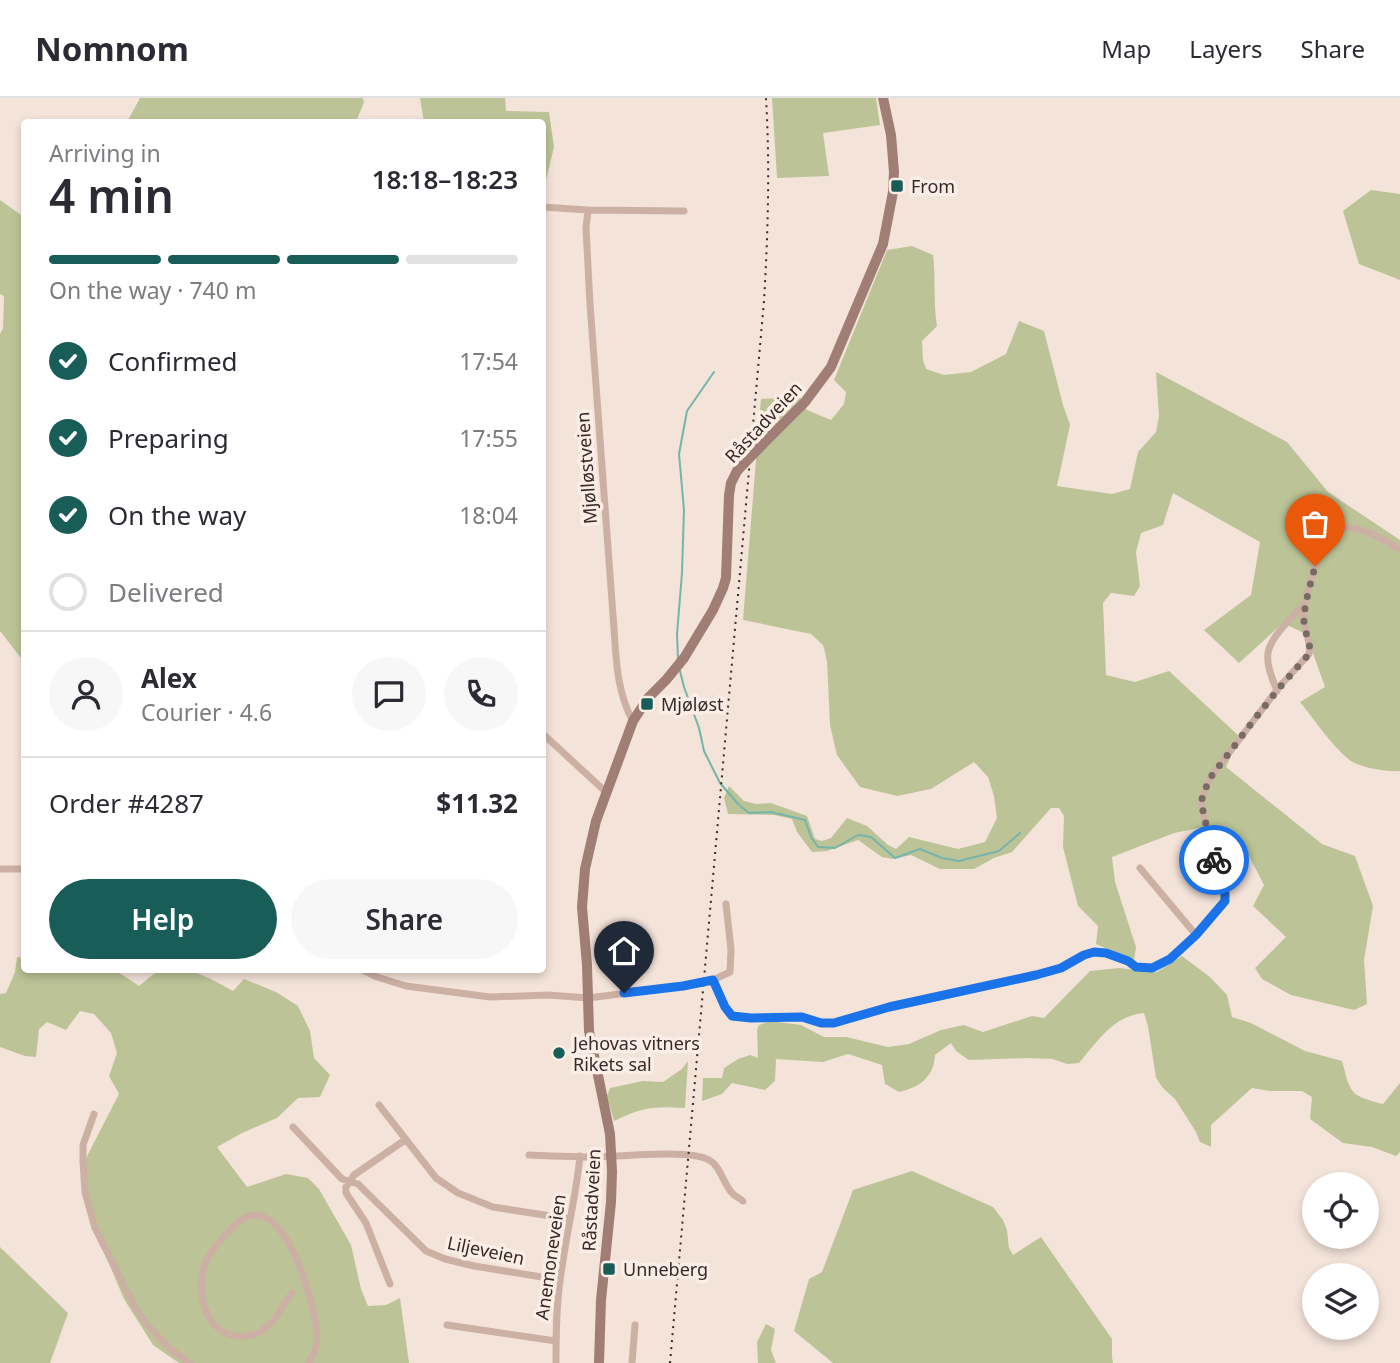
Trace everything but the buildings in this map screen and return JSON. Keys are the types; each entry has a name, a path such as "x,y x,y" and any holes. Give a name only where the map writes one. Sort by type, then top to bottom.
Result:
{"main road":[{"name":"Råstadveien","path":"599,1363 612,1156 610,1134 591,1047 582,885 590,843 633,721 648,698 684,657 713,610 723,588 727,567 729,495 733,477 805,402 831,367 883,244 894,172 891,135 883,98"}],"street":[{"path":"546,207 588,211 684,211"},
{"name":"Mjølløstveien","path":"588,211 586,228 590,304 616,650 622,694 633,721"},
{"path":"713,980 732,1016 802,1017 821,1023 834,1023 889,1007 1036,975 1061,968 1094,952 1106,953 1136,967 1152,968 1170,959 1196,935 1225,901 1201,802 1210,778 1309,654 1311,649 1304,629 1306,603 1320,552 1332,534 1340,529 1354,528 1400,550"},
{"path":"1277,691 1268,662 1270,645 1306,603"},
{"path":"546,737 607,793"},
{"path":"1140,868 1196,935"},
{"path":"0,869 21,869"},
{"path":"369,973 406,986 490,997 548,995 588,998 683,986 713,980 730,972 731,950 726,904"},
{"path":"379,1105 436,1178 458,1193 493,1207 570,1219"},
{"path":"94,1114 83,1145 83,1153 85,1192 95,1228 136,1309 170,1349 190,1363"},
{"name":"Liljeveien","path":"293,1128 342,1179 358,1184 426,1251 474,1266 560,1280"},
{"path":"390,1284 366,1223 346,1193 346,1187 354,1174 405,1140"},
{"path":"529,1155 663,1154 707,1158 714,1164 728,1189 743,1201"},
{"name":"Anemoneveien","path":"556,1363 560,1280 580,1156"},
{"path":"292,1293 262,1332 234,1336 214,1326 206,1313 201,1282 205,1264 214,1249 242,1219 254,1214 261,1215 275,1224 292,1251 313,1305 317,1337 309,1363"},
{"path":"447,1325 555,1341"},
{"path":"632,1363 635,1325"}],"green space":[{"path":"140,98 363,98 364,102 357,119 129,119"},
{"path":"420,98 505,98 506,111 549,112 554,147 546,180 546,119 424,119"},
{"path":"772,98 876,98 880,125 823,133 829,176 777,178"},
{"path":"1371,190 1400,194 1400,280 1359,264 1343,211"},
{"path":"0,200 21,215 21,658 0,631 0,334 3,328 4,296 0,294"},
{"path":"912,246 933,255 937,326 922,341 926,369 944,375 971,372 1006,354 1019,321 1044,331 1070,425 1057,486 1112,494 1130,489 1138,452 1156,432 1159,416 1156,372 1287,442 1328,492 1400,540 1400,771 1375,769 1351,761 1331,742 1300,702 1325,687 1306,634 1283,623 1239,663 1204,630 1251,595 1260,542 1173,493 1163,525 1141,533 1136,552 1140,586 1134,596 1111,593 1103,603 1106,675 1135,682 1169,671 1240,737 1226,767 1322,844 1355,856 1373,906 1364,960 1367,1004 1354,1010 1291,995 1262,979 1255,968 1286,937 1253,906 1264,885 1249,856 1220,859 1205,827 1174,833 1112,857 1115,882 1136,947 1134,961 1096,944 1098,926 1078,906 1063,847 1064,816 1059,808 1051,808 1012,852 974,869 940,869 911,855 893,859 882,857 858,840 827,851 812,852 797,832 792,819 774,815 728,814 724,798 729,786 744,801 756,804 771,803 807,816 815,839 822,841 831,838 847,818 867,826 896,849 909,837 958,849 985,842 997,818 988,777 974,762 931,789 897,796 860,787 837,755 830,725 827,661 823,645 811,634 743,620 761,399 800,397 807,410 831,420 844,404 846,392 834,380 887,250"},
{"path":"1182,956 1210,977 1227,995 1232,1017 1251,1023 1305,1051 1342,1061 1350,1087 1357,1095 1383,1104 1400,1083 1400,1152 1396,1156 1372,1147 1343,1143 1310,1119 1312,1097 1302,1091 1252,1088 1211,1125 1211,1147 1200,1142 1175,1099 1156,1078 1144,1013 1115,1024 1079,1063 1067,1064 1053,1059 1027,1058 969,1060 956,1051 951,1043 935,1055 932,1069 924,1080 899,1092 885,1084 882,1065 848,1054 823,1062 776,1059 775,1081 765,1090 732,1083 722,1094 702,1101 703,1078 722,1078 724,1068 738,1059 750,1055 758,1058 757,1030 759,1025 770,1021 801,1025 824,1037 846,1037 888,1047 909,1044 941,1030 964,1025 983,1032 1032,1016 1044,1018 1090,971 1119,968 1157,972"},
{"path":"17,957 21,958 21,973 120,973 139,986 155,973 196,973 233,991 244,979 276,992 298,1006 310,1031 314,1058 330,1075 320,1097 298,1098 277,1118 217,1147 247,1187 286,1174 308,1178 319,1189 351,1245 361,1289 368,1306 386,1305 400,1298 409,1363 179,1363 153,1345 124,1299 90,1219 82,1166 119,1094 109,1076 117,1053 111,1033 94,1014 80,1011 66,1030 47,1022 39,1029 36,1057 0,1047 0,994 6,993 15,972"},
{"path":"688,1061 685,1108 648,1108 614,1121 607,1096 610,1088 643,1081 663,1082 682,1069"},
{"path":"912,1171 993,1207 1003,1220 1013,1255 1041,1237 1112,1339 1113,1363 833,1363 794,1331 809,1279 822,1272 853,1190"},
{"path":"0,1247 68,1313 50,1363 0,1363"},
{"path":"766,1324 775,1329 771,1350 776,1363 758,1363 757,1342"}],"waterway":[{"path":"678,659 684,510 679,454 687,411 714,372"},
{"path":"680,671 704,751 720,783 749,813 771,812 805,820 818,847 835,848 858,835 871,837 895,858 920,849 942,858 959,861 999,851 1020,833"}],"railway":[{"path":"670,1363 764,301 768,200 766,98"}],"way so far":[{"path":"1214,860 1201,802 1205,790 1210,778 1257,716 1309,654 1311,649 1304,629 1304,616 1315,566"}],"place":[{"name":"From","path":"897,186"},
{"name":"Mjøløst","path":"647,704"},
{"name":"Jehovas vitners Rikets sal","path":"559,1053"},
{"name":"Unneberg","path":"609,1269"}],"route":[{"path":"624,993 713,980 732,1016 802,1017 821,1023 834,1023 889,1007 1036,975 1061,968 1094,952 1106,953 1136,967 1152,968 1170,959 1196,935 1225,901 1214,860"}]}
